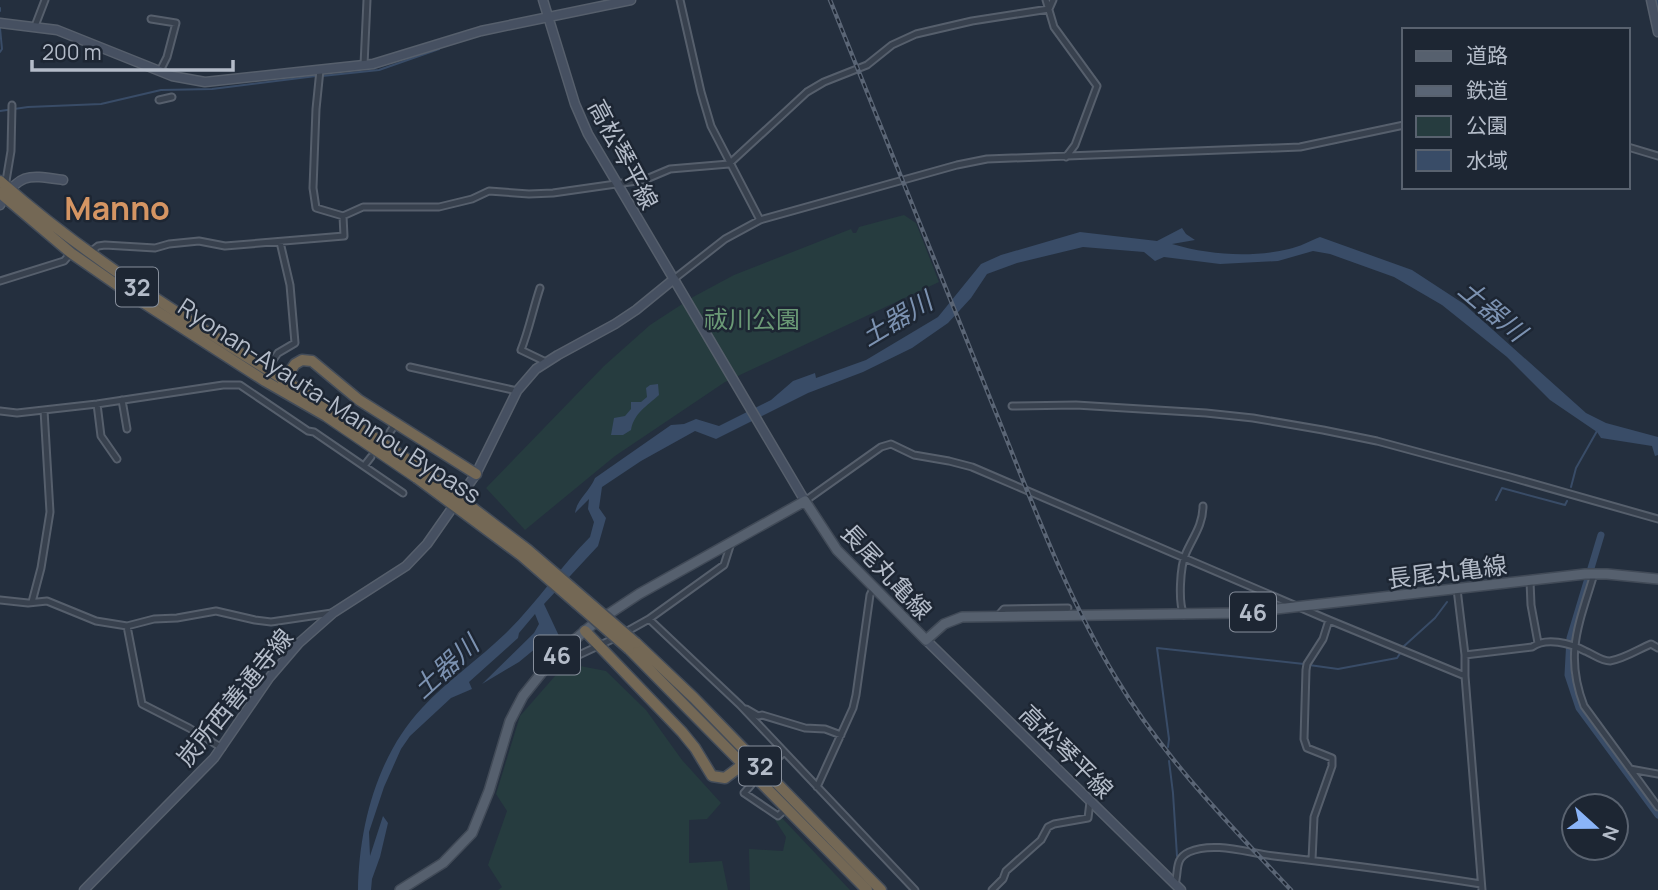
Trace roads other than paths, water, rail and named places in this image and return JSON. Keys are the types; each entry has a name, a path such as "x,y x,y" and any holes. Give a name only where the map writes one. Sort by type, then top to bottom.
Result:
{"highway":[{"name":"Ryonan-Ayauta-Mannou Bypass","path":"4,192 71,253 165,317 282,384"},
{"name":"Ryonan-Ayauta-Mannou Bypass","path":"4,192 326,416 421,474 633,646 871,888"},
{"path":"282,384 298,362 312,361 393,428 476,474"},
{"path":"585,631 682,732 712,776 725,778 747,761"},
{"name":"Ryonan-Ayauta-Mannou Bypass","path":"747,761 787,808 871,888"}],"main road":[{"name":"高松琴平線","path":"544,0 581,119 616,185 674,279"},
{"path":"0,23 36,26 74,35 182,79 205,82 321,74 382,62 447,40 631,0"},
{"path":"1651,0 1658,33"},
{"path":"4,192 29,176 63,180"},
{"path":"674,279 803,497"},
{"name":"炭所西善通寺線","path":"84,890 222,748 269,678 299,643 333,613 390,577 416,556 476,474 517,391 536,369 624,318 674,279"},
{"name":"46","path":"400,890 443,863 472,833 489,791 510,721 523,696 555,656 585,631 639,594 803,497"},
{"name":"長尾丸亀線","path":"803,497 836,550 926,640 950,620 962,617 1241,613 1590,574 1658,579"},
{"name":"高松琴平線","path":"926,640 1179,888"}],"street":[{"path":"36,26 45,0"},
{"path":"365,65 367,0"},
{"path":"680,0 711,126 760,220"},
{"path":"1046,0 1054,27 1097,86 1075,145 1066,157"},
{"path":"1049,9 1052,0"},
{"path":"321,74 316,109 314,203 322,212 344,216 363,206 439,207 472,199 489,191 529,194 616,185 644,180 670,169 729,164 807,92 824,82 867,65 892,46 916,34 972,20 1049,9"},
{"path":"151,19 176,23 167,57 160,71"},
{"path":"159,100 172,97"},
{"path":"4,192 11,151 12,108"},
{"path":"674,279 725,239 760,220 957,165 987,159 1300,147 1402,125"},
{"path":"1630,147 1658,156"},
{"path":"89,253 94,248 105,245 155,248 199,242 225,246 344,236 344,216"},
{"path":"272,360 295,343 290,285 280,242"},
{"path":"0,281 64,261 71,253"},
{"path":"540,288 528,341 521,350 546,362"},
{"path":"410,367 517,391"},
{"path":"0,411 17,413 240,385 403,493"},
{"path":"252,394 257,386"},
{"path":"122,400 127,429"},
{"path":"97,404 101,436 117,459"},
{"path":"1012,406 1076,405 1206,413 1312,428 1377,441 1658,519"},
{"path":"32,602 41,568 50,512 44,410"},
{"path":"803,497 876,450 891,444 914,455 949,460 972,467 1465,676"},
{"path":"365,466 371,457"},
{"path":"1184,615 1181,609 1181,580 1185,557 1195,540 1203,506"},
{"path":"542,672 600,646 649,619 724,565 732,541"},
{"path":"1590,574 1571,646 1573,667 1584,706 1658,807"},
{"path":"1530,580 1531,606 1538,643"},
{"path":"817,787 841,736 856,695 873,589"},
{"path":"1179,888 1178,862 1189,852 1215,848 1312,860 1482,887 1465,655 1457,589"},
{"path":"0,600 47,601 96,621 127,626 154,619 216,611 237,614 255,621 271,622 333,613"},
{"path":"998,616 1004,609 1068,608"},
{"path":"649,619 740,705 914,889"},
{"path":"1312,860 1314,817 1332,766 1332,758 1307,748 1304,739 1306,670 1307,664 1321,644 1329,620"},
{"path":"127,626 142,704 222,748"},
{"path":"1465,655 1558,642 1611,661 1651,643 1658,648"},
{"path":"740,705 758,716 805,728 825,729 841,736"},
{"path":"776,760 784,752"},
{"path":"1630,769 1658,774"},
{"path":"751,785 744,793 778,816 787,808"},
{"path":"992,890 1003,879 1006,871 1041,840 1048,827 1088,818 1090,802"}],"water":[{"path":"1182,228 1195,240 1172,244 1201,251 1260,254 1293,248 1320,237 1412,270 1464,304 1586,413 1606,423 1658,437 1658,455 1655,456 1652,446 1601,438 1597,432 1550,400 1507,357 1442,305 1394,277 1330,254 1313,251 1278,261 1220,264 1164,257 1155,261 1144,252 1083,247 1017,263 987,274 971,298 948,323 912,348 863,372 808,393 716,439 695,431 641,461 602,487 599,508 606,518 598,546 544,604 559,636 553,645 536,648 519,662 482,684 534,633 539,624 535,614 518,638 469,682 472,689 451,698 410,736 401,749 384,787 369,832 370,856 383,816 388,823 371,890 358,890 367,817 382,770 393,748 422,708 506,633 590,537 594,522 588,509 589,499 575,513 578,503 595,478 671,425 696,419 719,426 771,400 793,381 815,373 816,378 866,360 938,317 981,264 1001,255 1080,232 1157,241"},
{"path":"658,384 659,395 638,414 631,430 623,435 611,435 614,418 625,416 631,409 631,402 641,402 647,397 646,388"}],"waterway":[{"path":"1657,0 1658,6"},
{"path":"0,28 0,52"},
{"path":"322,76 379,70 439,49"},
{"path":"0,111 101,104 161,90 212,89 316,76"},
{"path":"1571,487 1576,468 1597,431"},
{"path":"1496,500 1502,488 1565,505 1567,501"},
{"path":"1601,535 1570,638 1568,675 1579,708 1658,815"},
{"path":"1403,647 1435,618 1447,602"},
{"path":"1168,747 1157,648 1304,664"},
{"path":"1309,665 1338,669 1397,658 1401,652"},
{"path":"1169,761 1177,856"}],"tunnel":[{"path":"371,457 390,432"},
{"path":"751,785 776,760"}],"railway":[{"path":"830,0 1034,508 1097,645 1134,707 1175,762 1291,890"}],"district":[{"name":"Manno","path":"117,208"}],"water label":[{"name":"土器川","path":"1493,310"},
{"name":"土器川","path":"896,318"},
{"name":"土器川","path":"445,666"}],"park label":[{"name":"祓川公園","path":"752,318"}]}
